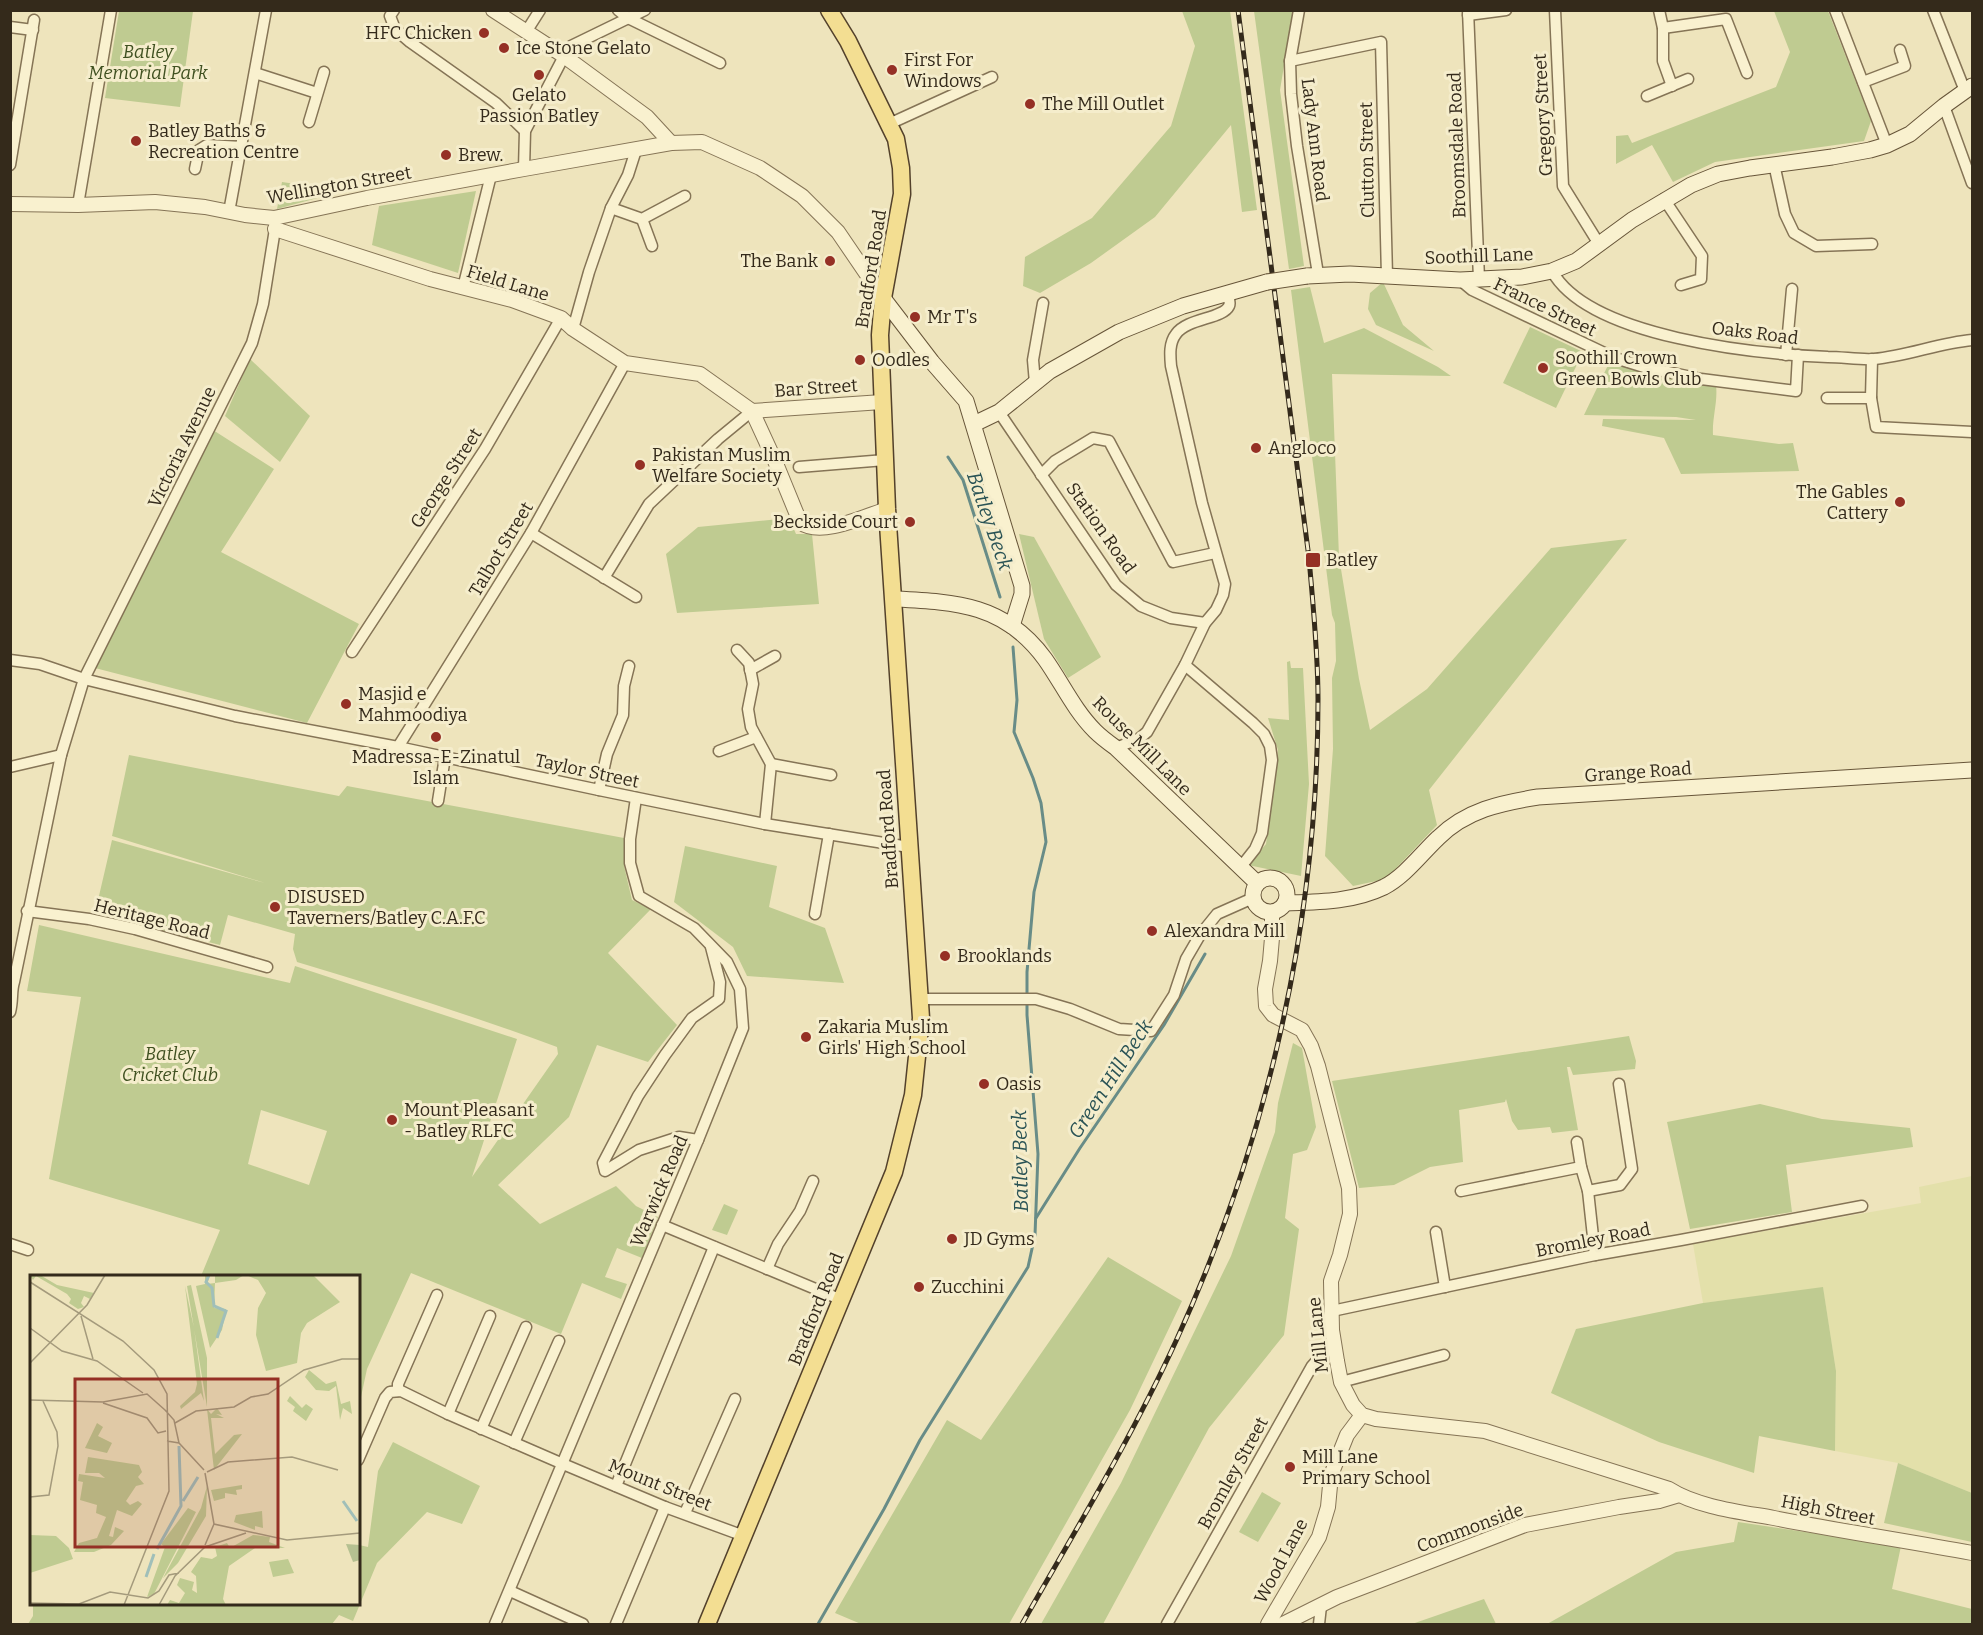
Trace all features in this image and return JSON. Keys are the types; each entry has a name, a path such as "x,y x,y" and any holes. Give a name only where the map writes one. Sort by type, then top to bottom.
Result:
{"main road":[{"name":"Bradford Road","path":"707,1624 842,1300 897,1161 913,1095 921,1018 894,599 886,509 880,335 883,298 902,194 901,168 896,139 848,41 829,10"},
{"name":"Soothill Lane","path":"974,424 999,412 1050,371 1119,332 1183,306 1267,282 1313,275 1460,280 1522,277 1552,271 1576,261 1664,199 1690,185 1718,174 1870,150 1887,145 1910,134 1969,88"},
{"path":"883,298 932,362 966,401 1023,586 1023,594 1012,626"},
{"name":"Rouse Mill Lane","path":"894,599 962,604 992,615 1012,626 1030,640 1075,707 1095,731 1116,748 1240,868 1255,890"},
{"name":"Grange Road","path":"1281,902 1318,894 1338,900 1360,896 1386,885 1419,859 1439,836 1461,819 1498,803 1538,797 1972,770"},
{"path":"1266,878 1277,879 1285,885 1281,902 1267,912 1258,907 1255,890 1266,878"}],"street":[{"path":"78,205 111,10"},
{"path":"229,212 266,10"},
{"path":"394,10 390,16 396,29 410,42 496,103 525,130"},
{"path":"493,10 564,56 647,117 671,143"},
{"path":"526,32 540,10"},
{"path":"618,10 627,18 720,63"},
{"path":"524,169 525,130 571,46 645,10"},
{"name":"Lady Ann Road","path":"1299,10 1290,61 1291,94 1313,275"},
{"path":"1468,13 1506,10"},
{"name":"Gregory Street","path":"1555,10 1563,186 1599,244"},
{"path":"1659,10 1664,28 1663,62 1672,86"},
{"path":"1835,10 1887,145"},
{"path":"1933,10 1969,88"},
{"name":"Broomsdale Road","path":"1468,13 1479,279"},
{"path":"1664,28 1724,15 1747,73"},
{"path":"10,27 33,25 10,165"},
{"name":"Clutton Street","path":"1290,61 1381,42 1387,276"},
{"path":"1863,82 1905,66 1900,50"},
{"path":"309,123 324,72"},
{"path":"255,73 316,93"},
{"path":"889,124 992,76"},
{"path":"1647,96 1688,79"},
{"path":"1944,106 1972,183"},
{"name":"Wellington Street","path":"10,204 78,205 155,202 205,207 274,224 367,198 671,143 702,142 760,168 802,196 838,232 883,298"},
{"path":"195,169 199,150 207,145 242,147"},
{"path":"573,328 611,208 628,175 636,150"},
{"path":"1774,164 1785,214 1794,233 1816,246 1872,244"},
{"path":"463,288 491,175"},
{"path":"611,208 642,219 685,196"},
{"path":"1664,199 1702,256 1701,279 1681,285"},
{"path":"642,219 652,246"},
{"name":"Field Lane","path":"274,224 463,288 512,300 561,318 625,363 700,374 752,411 800,522 807,528 831,527 886,509"},
{"name":"Victoria Avenue","path":"10,1012 13,998 11,988 61,755 84,680 252,344 263,304 274,224"},
{"name":"Oaks Road","path":"1552,271 1563,286 1596,311 1630,325 1680,339 1786,355 1872,359 1972,340"},
{"name":"France Street","path":"1460,280 1472,290 1615,358 1644,367 1701,379 1796,391 1798,356"},
{"path":"1786,355 1792,289"},
{"path":"1116,748 1140,738 1147,732 1185,665 1205,623 1216,610 1223,595 1225,584 1202,503 1171,366 1170,349 1176,334 1185,326 1220,314 1228,308 1230,303 1227,293"},
{"path":"1035,383 1033,360 1043,303"},
{"name":"George Street","path":"352,652 485,449 561,318"},
{"path":"1872,359 1871,398 1876,427 1972,432"},
{"name":"Talbot Street","path":"398,747 531,533 625,363"},
{"path":"1827,398 1871,398"},
{"name":"Bar Street","path":"752,411 882,402"},
{"path":"604,578 649,504 718,439 752,411"},
{"name":"Station Road","path":"999,412 1116,585 1142,606 1171,618 1205,623"},
{"path":"1041,475 1055,461 1093,438 1109,441 1173,561 1215,553"},
{"path":"799,467 885,460"},
{"path":"531,533 636,597"},
{"path":"737,650 749,663 753,684 748,709 751,727 771,764 765,824"},
{"path":"750,670 775,656"},
{"name":"Taylor Street","path":"10,660 40,664 84,680 235,716 398,747 765,824 909,847"},
{"path":"1185,665 1253,723 1264,734 1270,746 1272,760 1262,833 1260,841 1240,868"},
{"path":"598,790 607,754 623,715 624,686 629,666"},
{"path":"719,751 756,737"},
{"path":"10,767 61,755"},
{"path":"438,801 445,757"},
{"path":"771,764 831,775"},
{"name":"Warwick Road","path":"495,1624 743,1028 740,989 727,962 694,927 639,896 630,863 630,839 636,798"},
{"path":"815,914 829,834"},
{"path":"920,999 1036,999 1070,1009 1119,1029 1151,1031 1173,995 1186,959 1200,935 1217,914 1255,890"},
{"name":"Mill Lane","path":"1281,902 1272,938 1265,989 1266,1006 1273,1015 1302,1030 1311,1046 1349,1188 1350,1214 1340,1256 1331,1281 1332,1311 1341,1382 1353,1405 1362,1415"},
{"name":"Heritage Road","path":"27,911 89,919 267,967"},
{"path":"698,1140 680,1137 639,1150 605,1172 603,1163 638,1096 693,1018 719,999 720,982 710,944"},
{"path":"1588,1191 1620,1185 1632,1169 1622,1082"},
{"path":"1577,1142 1588,1191 1595,1255"},
{"path":"1461,1191 1581,1167"},
{"path":"767,1269 778,1244 800,1211 813,1181"},
{"name":"Bromley Road","path":"1332,1311 1595,1255 1862,1206"},
{"path":"662,1225 842,1300"},
{"path":"1436,1232 1445,1287"},
{"path":"10,1244 28,1250"},
{"path":"616,1486 714,1247"},
{"path":"360,1455 384,1398 397,1391 398,1384 440,1296"},
{"path":"448,1414 489,1316"},
{"path":"481,1429 526,1327"},
{"path":"514,1443 559,1341"},
{"name":"Bromley Street","path":"1167,1624 1311,1366 1334,1341"},
{"path":"1341,1382 1444,1355"},
{"name":"Mount Street","path":"397,1391 665,1507 744,1536"},
{"path":"685,1513 735,1399"},
{"path":"1362,1415 1377,1419 1485,1431 1669,1489 1679,1495"},
{"name":"Wood Lane","path":"1268,1624 1319,1536 1328,1507 1331,1475 1342,1446 1352,1427 1362,1415"},
{"name":"High Street","path":"1679,1495 1728,1510 1972,1553"},
{"name":"Commonside","path":"1283,1624 1337,1597 1525,1525 1659,1501 1679,1495"},
{"path":"616,1624 665,1507"},
{"path":"510,1592 583,1624"},
{"path":"1319,1624 1321,1606"}],"shaded area":[{"path":"1972,1176 1972,1493 1898,1463 1835,1451 1836,1371 1823,1288 1703,1303 1693,1244 1921,1203 1919,1187"}],"green space":[{"name":"Batley Memorial Park","path":"119,11 193,11 180,107 105,98"},
{"path":"1182,11 1230,11 1257,210 1242,212 1231,125 1155,217 1091,263 1040,293 1023,286 1025,257 1092,218 1171,126 1195,46"},
{"path":"1254,11 1293,11 1280,90 1304,266 1289,269"},
{"path":"1774,11 1828,11 1871,121 1864,141 1715,162 1673,182 1652,145 1616,164 1616,136 1628,135 1632,143 1776,87 1790,52"},
{"path":"282,182 343,191 277,209"},
{"path":"476,191 458,273 372,245 379,206"},
{"path":"1383,282 1403,325 1434,351 1376,325 1368,309 1370,293"},
{"path":"1310,287 1324,343 1364,328 1451,376 1332,374 1339,557 1359,679 1370,730 1427,689 1551,548 1627,539 1429,790 1437,825 1386,879 1353,886 1325,856 1333,749 1332,678 1336,661 1335,623 1332,615 1291,290"},
{"name":"Soothill Crown Green Bowls Club","path":"1530,327 1583,352 1556,408 1503,383"},
{"path":"250,359 310,416 280,462 225,416"},
{"path":"1610,361 1716,385 1713,435 1779,444 1793,443 1799,471 1681,474 1664,438 1602,426 1603,419 1696,420 1676,417 1584,415"},
{"path":"213,430 274,469 221,552 359,624 307,723 95,668"},
{"path":"789,518 796,534 812,534 819,604 677,613 666,554 698,527"},
{"path":"1019,534 1034,537 1101,657 1068,678 1044,639"},
{"path":"1290,661 1291,668 1303,668 1309,784 1301,876 1248,865 1266,844 1278,750 1268,718 1289,720 1287,662"},
{"name":"Batley Cricket Club","path":"129,755 339,796 347,786 624,838 624,866 632,900 651,909 608,953 677,1025 648,1062 597,1045 569,1117 498,1185 540,1224 616,1186 636,1206 658,1217 642,1258 617,1248 605,1277 627,1284 621,1299 582,1283 561,1334 411,1273 367,1369 360,1401 360,1275 201,1275 220,1230 49,1179 81,997 27,991 39,925 290,983 295,966 517,1039 472,1177 558,1054 557,1047 427,1002 297,962 293,949 295,934 228,915 220,945 95,913 112,840 265,883 112,836","holes":["261,1110 327,1131 309,1185 248,1164"]},
{"path":"685,846 777,866 769,907 825,928 844,983 747,976 733,947 674,902"},
{"path":"1629,1036 1636,1061 1635,1069 1573,1075 1570,1067 1567,1067 1578,1130 1552,1133 1550,1127 1518,1130 1512,1121 1506,1099 1505,1102 1459,1110 1463,1162 1430,1167 1394,1185 1359,1188 1332,1081"},
{"path":"1293,1043 1302,1048 1316,1127 1307,1150 1293,1154 1285,1218 1299,1229 1284,1335 1209,1428 1103,1624 1041,1624 1121,1483 1231,1256 1275,1132 1278,1103"},
{"path":"1760,1104 1822,1119 1910,1128 1913,1147 1786,1165 1792,1212 1690,1229 1667,1122"},
{"path":"724,1204 738,1210 727,1235 712,1230"},
{"path":"1108,1257 1182,1301 1130,1410 1009,1624 861,1624 835,1613 947,1420 981,1440"},
{"path":"1823,1287 1836,1371 1835,1451 1759,1436 1754,1473 1659,1442 1551,1393 1576,1329 1703,1303"},
{"path":"393,1442 480,1486 462,1524 427,1512 377,1563 360,1604 360,1545 368,1547 378,1471"},
{"path":"1898,1463 1972,1493 1972,1542 1884,1523"},
{"path":"1262,1492 1281,1503 1258,1542 1239,1532"},
{"path":"1738,1522 1901,1546 1892,1589 1972,1609 1972,1624 1547,1624 1676,1552 1734,1542"},
{"path":"1484,1599 1496,1624 1412,1624"},
{"path":"33,1605 360,1605 353,1621 339,1615 332,1624 28,1624 33,1616"}],"waterway":[{"name":"Batley Beck","path":"948,457 963,480 1000,597"},
{"name":"Batley Beck","path":"818,1624 884,1509 920,1440 1028,1267 1035,1235 1038,1154 1027,1015 1027,972 1034,892 1046,842 1041,803 1014,732 1017,700 1013,647"},
{"name":"Green Hill Beck","path":"1036,1218 1080,1148 1164,1025 1205,954"}],"railway":[{"path":"1022,1624 1102,1484 1159,1377 1209,1265 1237,1187 1282,1028 1309,864 1316,782 1318,699 1314,611 1238,10"}],"place":[{"name":"HFC Chicken","path":"484,33"},
{"name":"Ice Stone Gelato","path":"504,48"},
{"name":"First For Windows","path":"892,70"},
{"name":"Gelato Passion Batley","path":"539,75"},
{"name":"The Mill Outlet","path":"1030,104"},
{"name":"Batley Baths & Recreation Centre","path":"136,141"},
{"name":"Brew.","path":"446,155"},
{"name":"The Bank","path":"830,261"},
{"name":"Mr T's","path":"915,317"},
{"name":"Oodles","path":"860,360"},
{"name":"Soothill Crown Green Bowls Club","path":"1543,368"},
{"name":"Angloco","path":"1256,448"},
{"name":"Pakistan Muslim Welfare Society","path":"640,465"},
{"name":"The Gables Cattery","path":"1900,502"},
{"name":"Beckside Court","path":"910,522"},
{"name":"Batley","path":"1313,560"},
{"name":"Masjid e Mahmoodiya","path":"346,704"},
{"name":"Madressa-E-Zinatul Islam","path":"436,737"},
{"name":"DISUSED Taverners/Batley C.A.F.C","path":"275,907"},
{"name":"Alexandra Mill","path":"1152,931"},
{"name":"Brooklands","path":"945,956"},
{"name":"Zakaria Muslim Girls' High School","path":"806,1037"},
{"name":"Oasis","path":"984,1084"},
{"name":"Mount Pleasant - Batley RLFC","path":"392,1120"},
{"name":"JD Gyms","path":"952,1239"},
{"name":"Zucchini","path":"919,1287"},
{"name":"Mill Lane Primary School","path":"1290,1467"}]}
